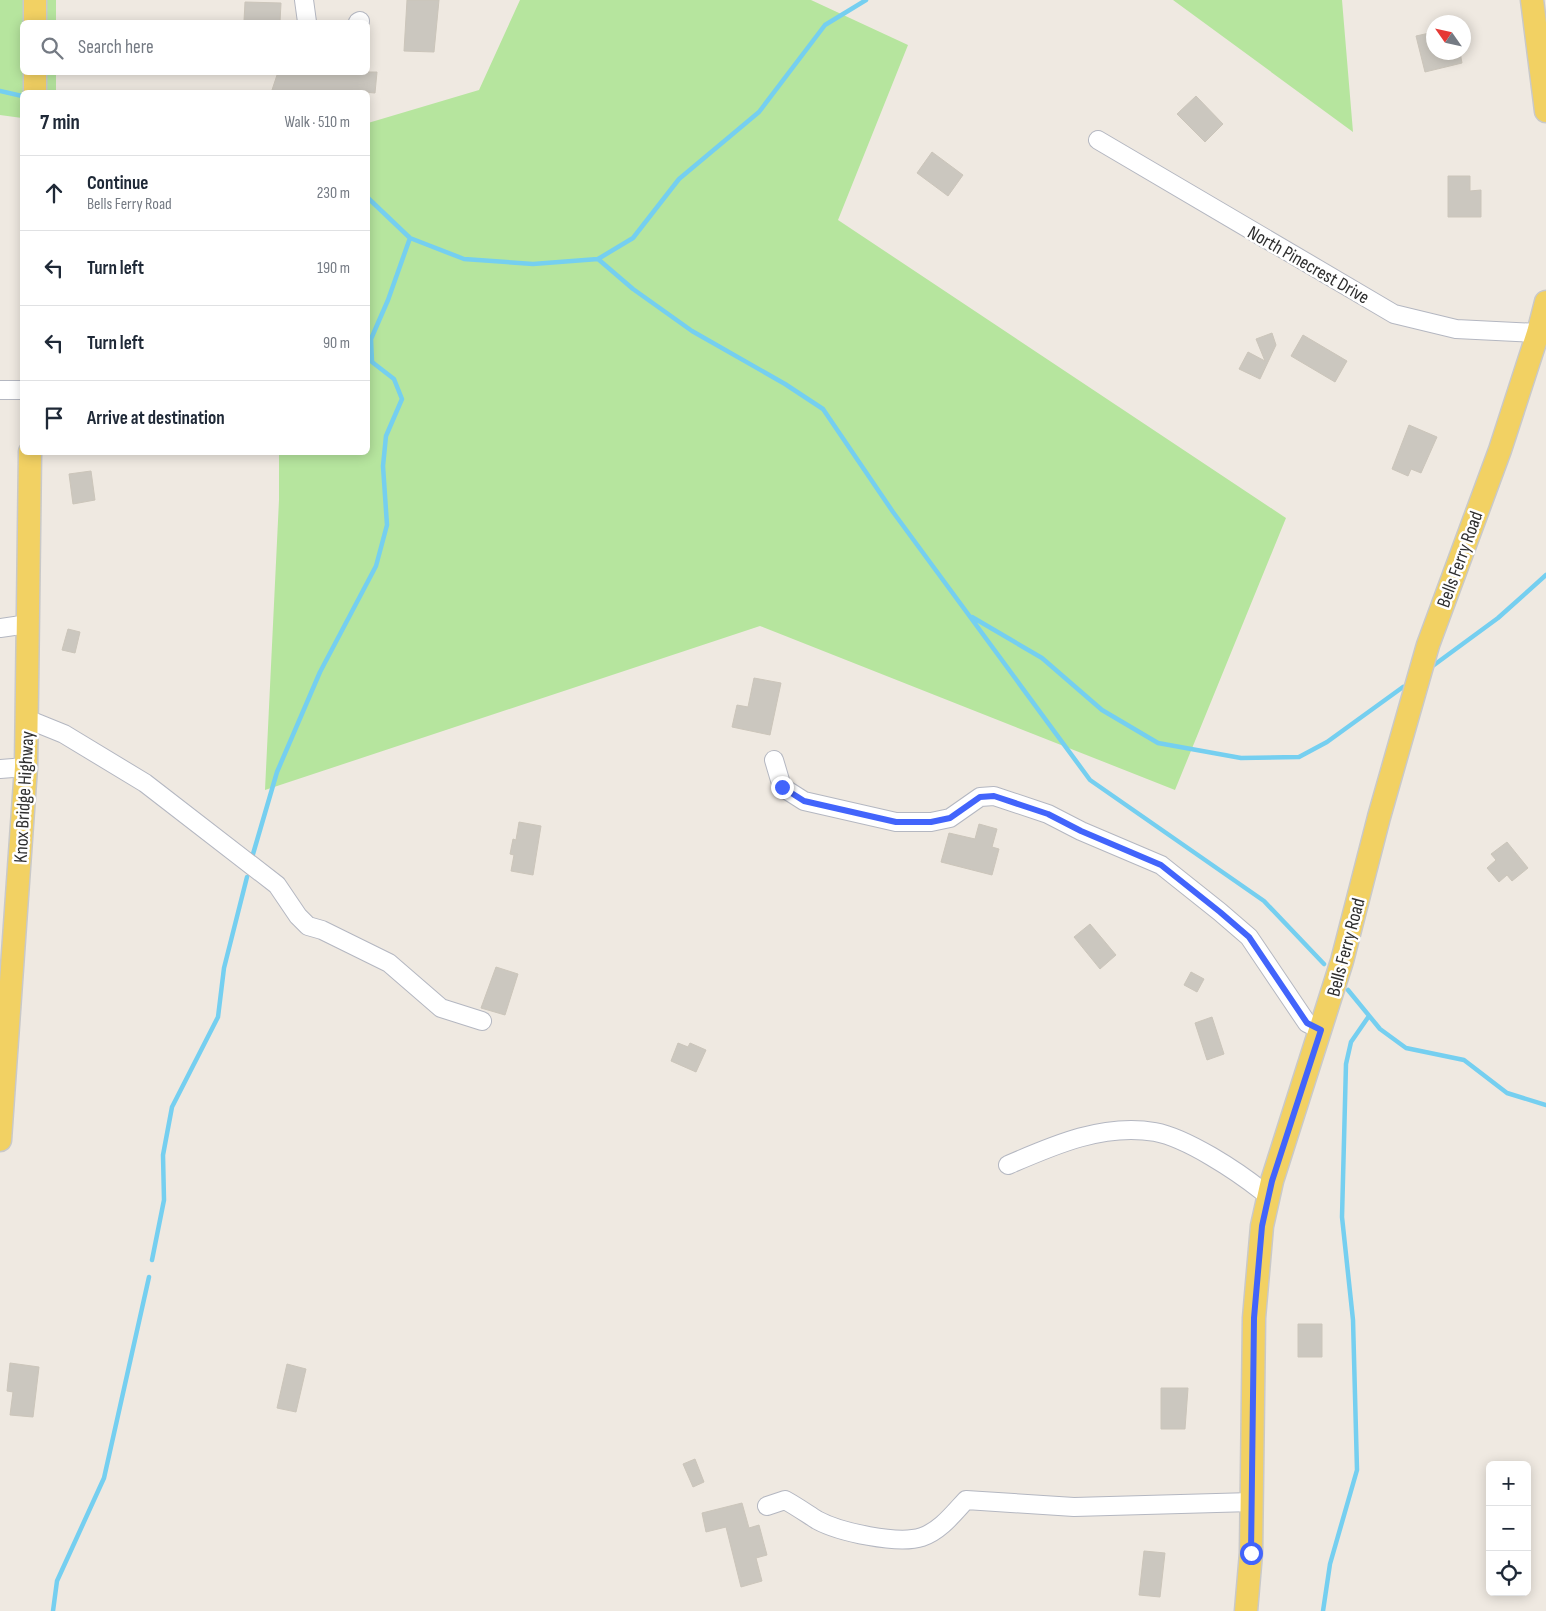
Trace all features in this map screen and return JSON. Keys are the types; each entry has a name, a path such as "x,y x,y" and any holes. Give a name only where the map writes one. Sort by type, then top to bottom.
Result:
{"main road":[{"path":"35,0 35,20"},
{"path":"1532,0 1541,27 1546,111"},
{"name":"Bells Ferry Road","path":"1246,1611 1252,1502 1254,1318 1262,1226 1269,1193 1342,961 1379,817 1428,645 1500,450 1538,333 1546,302"},
{"name":"Knox Bridge Highway","path":"0,1140 26,767 30,455"}],"street":[{"path":"304,0 307,20"},
{"name":"North Pinecrest Drive","path":"1098,140 1394,314 1456,329 1538,333"},
{"path":"0,390 20,390"},
{"path":"0,628 28,624"},
{"path":"28,720 64,734 145,783 277,885 298,916 308,926 350,943 389,963 441,1008 482,1021"},
{"path":"774,760 782,787 804,801 896,822 931,822 950,818 980,797 994,796 1048,814 1081,831 1161,865 1249,937 1302,1017 1307,1023 1321,1030"},
{"path":"0,769 26,767"},
{"path":"1008,1165 1046,1148 1088,1135 1120,1131 1156,1132 1204,1152 1262,1191 1269,1193"},
{"path":"767,1506 785,1500 818,1520 840,1530 888,1539 921,1537 946,1522 966,1500 1074,1507 1252,1502"}],"green space":[{"path":"0,0 56,0 56,20 20,20 20,75 56,75 56,90 20,90 20,118 0,115"},
{"path":"520,0 811,0 908,45 838,220 1286,518 1175,790 760,626 265,790 279,500 279,455 370,455 370,122 479,90"},
{"path":"1173,0 1342,0 1353,132"}],"building":[{"path":"407,0 439,0 434,52 404,51"},
{"path":"245,2 281,3 280,20 244,20"},
{"path":"1426,34 1426,60 1461,60 1462,63 1425,72 1416,36"},
{"path":"370,72 377,72 375,93 370,93 370,90 272,90 277,75 370,75"},
{"path":"1196,96 1223,124 1205,142 1177,114"},
{"path":"932,152 963,175 948,196 917,173"},
{"path":"1448,176 1470,176 1470,191 1481,190 1481,217 1448,217"},
{"path":"1272,333 1276,345 1260,379 1239,369 1248,352 1265,361 1256,339"},
{"path":"1303,335 1347,361 1335,382 1291,356"},
{"path":"1409,425 1437,437 1421,473 1411,469 1408,476 1392,469"},
{"path":"91,471 95,500 73,504 69,474"},
{"path":"68,629 80,632 75,653 62,650"},
{"path":"754,678 781,683 770,735 732,727 737,705 748,707"},
{"path":"519,822 541,826 533,875 511,871 514,855 510,854 513,839 516,840"},
{"path":"979,824 997,829 992,847 999,849 992,875 941,862 949,833 975,839"},
{"path":"1507,842 1528,868 1512,881 1507,875 1499,882 1487,868 1496,860 1491,854"},
{"path":"1090,924 1116,955 1100,969 1074,937"},
{"path":"496,967 518,974 505,1015 481,1008"},
{"path":"1191,972 1204,979 1197,992 1184,985"},
{"path":"1212,1017 1224,1054 1207,1060 1195,1023"},
{"path":"678,1043 688,1047 690,1043 706,1050 696,1072 671,1061"},
{"path":"1298,1324 1322,1324 1322,1357 1298,1357"},
{"path":"10,1363 39,1367 33,1417 10,1415 13,1392 7,1391"},
{"path":"287,1364 306,1369 296,1412 277,1408"},
{"path":"1161,1388 1188,1388 1185,1429 1161,1429"},
{"path":"695,1459 704,1482 693,1487 683,1464"},
{"path":"742,1503 749,1528 759,1525 767,1555 756,1558 762,1581 741,1587 726,1527 706,1532 702,1513"},
{"path":"1144,1551 1165,1553 1160,1597 1139,1595"}],"waterway":[{"path":"370,200 410,238 464,259 533,264 598,259 633,238 679,179 759,112 825,25 866,0"},
{"path":"0,91 20,96"},
{"path":"253,854 277,772 320,672 376,566 387,525 383,466 386,436 402,399 394,379 372,362 371,339 388,300 410,238"},
{"path":"598,259 633,289 692,331 785,384 823,409 893,512 1090,780 1264,901 1324,964"},
{"path":"1434,665 1498,618 1546,575"},
{"path":"972,617 1042,658 1102,710 1158,743 1241,758 1299,757 1327,742 1403,687"},
{"path":"152,1260 164,1200 163,1155 172,1107 218,1017 224,968 247,877"},
{"path":"1348,990 1380,1029 1406,1048 1464,1060 1507,1093 1546,1105"},
{"path":"1323,1611 1330,1564 1357,1470 1353,1320 1342,1217 1346,1064 1351,1042 1369,1016"},
{"path":"53,1611 57,1581 104,1478 149,1277"}],"route":[{"path":"782,787 804,801 896,822 931,822 950,818 980,797 994,796 1048,814 1081,831 1161,865 1249,937 1270,966 1292,1004 1307,1023 1321,1030 1272,1181 1262,1226 1254,1318 1251,1553"}]}
